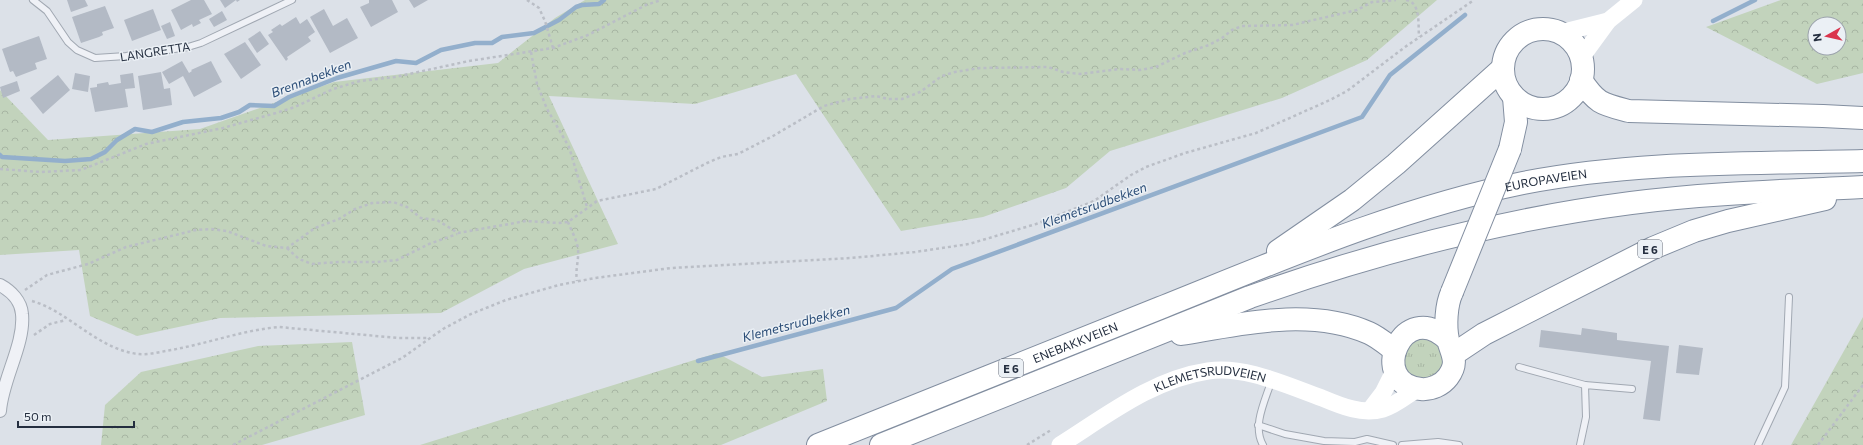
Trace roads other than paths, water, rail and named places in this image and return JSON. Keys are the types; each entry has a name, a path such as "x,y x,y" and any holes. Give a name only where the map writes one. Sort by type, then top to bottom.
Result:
{"highway":[{"path":"1541,29 1560,33 1572,42 1581,58 1581,80 1577,90 1566,101 1557,106 1547,109 1532,107 1522,103 1514,97 1506,85 1503,68 1509,49 1522,35 1541,29"},
{"name":"E 6","path":"1243,274 1352,200 1402,159 1503,68"},
{"path":"1581,80 1592,96 1604,105 1629,110 1863,118"},
{"path":"1417,389 1425,389 1442,384 1452,370 1447,313 1451,295 1511,147 1516,122 1514,97"},
{"path":"1511,147 1547,109"},
{"name":"EUROPAVEIEN","path":"1243,274 1341,235 1425,207 1480,193 1570,175 1626,168 1731,162 1863,161"},
{"name":"ENEBAKKVEIEN","path":"881,445 1250,297 1305,277 1402,248 1530,219 1584,210 1730,193 1863,187"},
{"name":"E 6","path":"1451,347 1484,334 1557,295 1653,248 1694,231 1761,213 1863,191"},
{"name":"ENEBAKKVEIEN","path":"818,445 1243,274"},
{"path":"1395,359 1403,336 1418,328 1451,295"},
{"name":"E 6","path":"1139,341 1253,322 1309,320 1330,323 1369,333 1395,359 1400,378 1407,385 1417,389"},
{"path":"1418,328 1434,330 1451,347"}],"street":[{"path":"1581,58 1608,21 1634,0"},
{"path":"1560,33 1608,21"},
{"path":"0,285 16,298 22,314 16,349 4,388 0,411"},
{"path":"1370,410 1383,393 1395,359"},
{"name":"KLEMETSRUDVEIEN","path":"1060,445 1145,392 1172,380 1208,370 1236,371 1272,380 1348,408 1361,410 1381,409 1392,406 1417,389"}],"lane":[{"name":"LANGRETTA","path":"33,0 47,11 68,42 77,50 95,58 126,56 188,47 201,43 292,0"},
{"path":"1758,445 1785,387 1789,297"},
{"path":"1519,367 1585,385 1632,389"},
{"path":"1264,445 1260,438 1258,424 1272,380"},
{"path":"1580,445 1586,417 1585,385"},
{"path":"1258,424 1285,434 1326,443 1355,442 1367,439 1393,445"},
{"path":"1258,445 1260,438"},
{"path":"1402,445 1438,442 1459,445"}],"waterway":[{"name":"Brennabekken","path":"0,155 2,157 65,161 91,159 105,152 117,140 135,129 152,132 183,122 221,118 239,112 250,105 274,106 289,97 337,78 396,61 416,63 441,50 475,43 492,43 502,37 534,33 559,20 576,7 582,5 599,4 604,0"},
{"name":"Klemetsrudbekken","path":"1713,21 1755,0"},
{"name":"Klemetsrudbekken","path":"698,361 896,308 952,269 1362,117 1390,75 1465,15"}]}
